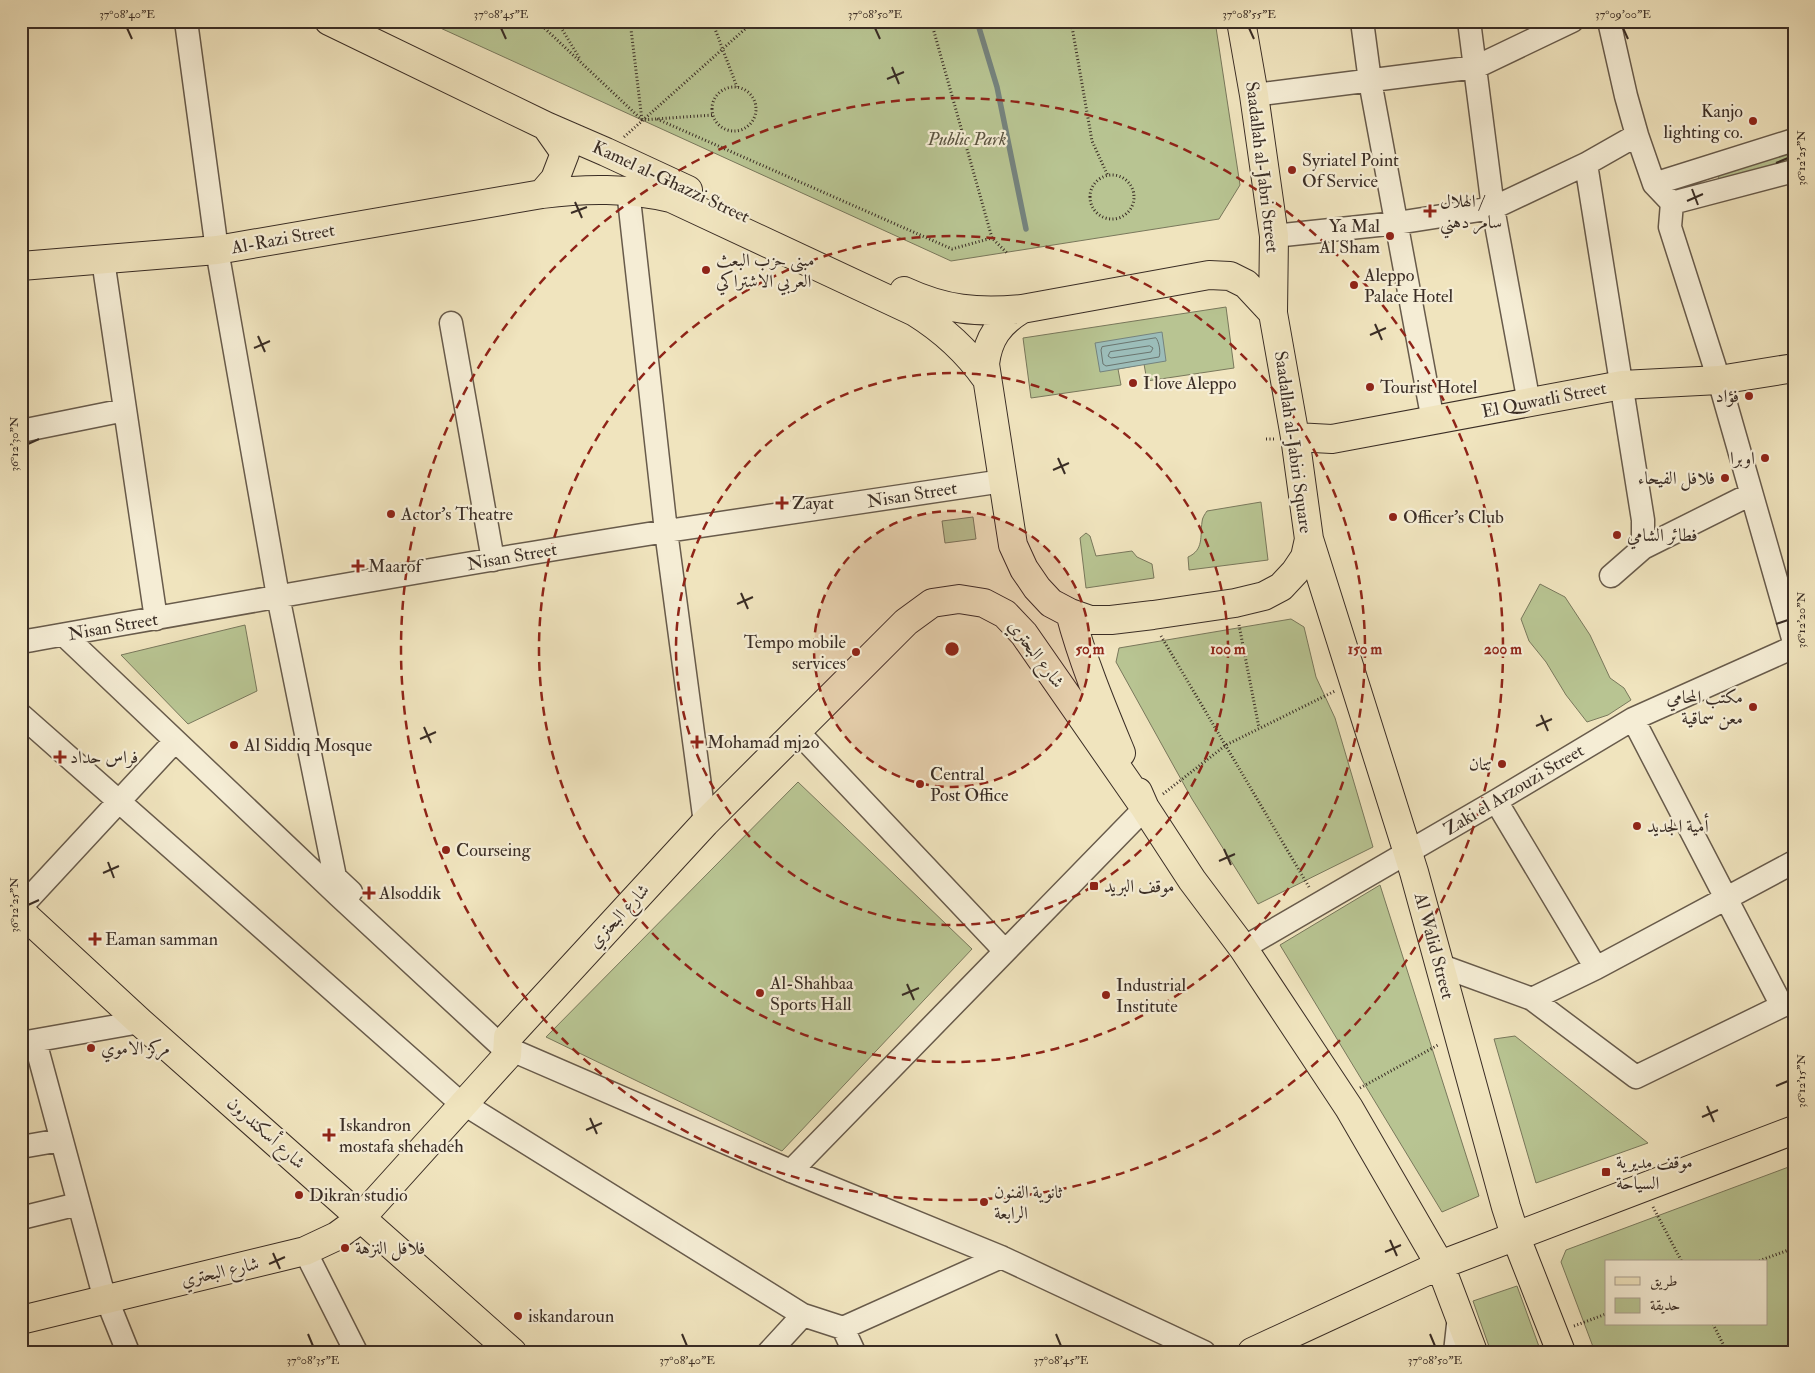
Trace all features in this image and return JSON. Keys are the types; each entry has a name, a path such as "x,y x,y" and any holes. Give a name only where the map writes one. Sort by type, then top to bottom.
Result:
{"main road":[{"name":"Kamel al-Ghazzi Street","path":"329,21 546,126 931,302 971,311 991,312 1022,309"},
{"name":"Saadallah al-Jabri Street","path":"1241,21 1254,95 1274,236 1273,313"},
{"path":"542,194 556,179 565,153 546,126"},
{"name":"Kamel al-Ghazzi Street","path":"542,194 578,190 628,190 671,198 915,312 948,334 975,362 986,378"},
{"name":"Al-Razi Street","path":"21,266 217,250 542,194"},
{"name":"Saadallah al-Jabiri Square","path":"1209,275 1230,276 1246,284 1273,313 1295,437 1309,539 1304,557 1295,572 1281,586 1264,596 1235,603 1153,614 1090,620 1070,614 1051,603 1037,588 1024,569 1013,546 985,364 987,350 992,337 1000,326 1010,316 1022,309 1209,275"},
{"name":"El Quwatli Street","path":"1295,437 1332,438 1622,385 1719,380 1794,368"},
{"name":"Al Walid Street","path":"1309,539 1408,853 1515,1235 1558,1343"},
{"name":"شارع البحتري","path":"21,1320 305,1252 337,1236 362,1218 507,1056 508,1042 705,823 906,622 932,603 959,600 984,603 1005,614 1024,634 1145,808"},
{"path":"1070,614 1091,680 1145,808 1192,880 1243,948 1342,1098 1440,1265 1473,1352"},
{"name":"شارع أسكندرون","path":"21,912 140,1022 512,1352"},
{"path":"1252,1352 1440,1265 1794,1130"}],"street":[{"path":"186,21 217,250 278,596 335,877 475,1005 508,1042 791,1172 1001,1256 1204,1352"},
{"path":"1362,21 1370,81 1433,420"},
{"path":"1469,21 1494,208 1529,403"},
{"path":"1254,95 1476,67 1572,21"},
{"path":"1608,21 1637,135 1654,184 1672,203 1670,227 1719,380 1794,642"},
{"path":"1274,236 1396,223 1494,208 1586,164 1637,135"},
{"path":"1654,184 1794,140"},
{"path":"1586,164 1643,520 1642,548"},
{"path":"1672,203 1794,170"},
{"path":"628,190 666,532 705,823"},
{"path":"103,260 156,620"},
{"path":"451,323 493,560"},
{"path":"21,430 125,410"},
{"name":"Nisan Street","path":"23,636 64,635 156,620 278,596 493,560 1003,481"},
{"path":"1611,576 1642,548 1751,494"},
{"path":"64,635 500,1045 508,1042"},
{"name":"Zaki el Arzouzi Street","path":"1243,948 1496,802 1633,719 1794,647"},
{"path":"21,714 456,1099 803,1316 843,1328 1001,1256"},
{"path":"1439,964 1532,999 1636,1076 1782,1006 1633,719"},
{"path":"797,731 1005,951"},
{"path":"21,907 176,741"},
{"path":"1496,802 1596,968"},
{"path":"791,1172 1145,808"},
{"path":"1532,999 1596,968 1794,862"},
{"path":"128,1352 106,1299 60,1140 28,1042 140,1022"},
{"path":"21,1147 60,1140"},
{"path":"21,1218 78,1204"},
{"path":"305,1252 356,1352"},
{"path":"1455,1352 1459,1315"},
{"path":"768,1352 803,1316"},
{"path":"843,1328 854,1352"}],"path":[{"path":"537,21 642,120 713,115"},
{"path":"557,21 582,64"},
{"path":"630,21 642,120"},
{"path":"712,21 737,87 750,94 756,106 756,113 749,125 743,129 728,131 716,122 712,108 718,94 723,90 737,87"},
{"path":"606,152 754,21"},
{"path":"865,21 866,26"},
{"path":"931,21 992,238 1008,253"},
{"path":"1071,21 1092,141 1108,176"},
{"path":"657,119 952,249 992,238"},
{"path":"1108,176 1115,176 1128,182 1134,194 1132,208 1121,218 1114,219 1099,216 1091,204 1090,196 1096,182 1108,176"},
{"path":"1235,603 1259,728"},
{"path":"1153,614 1163,642 1320,904"},
{"path":"1145,808 1226,745 1354,682"},
{"path":"1342,1098 1458,1034"},
{"path":"1641,1188 1681,1260"},
{"path":"1761,1260 1794,1248"},
{"path":"1558,1343 1605,1315"},
{"path":"1714,1326 1727,1352"}],"green space":[{"name":"Public Park","path":"425,21 1215,21 1240,185 1219,219 951,261"},
{"path":"1794,138 1794,161 1719,180 1714,161"},
{"path":"1226,307 1234,368 1147,381 1144,364 1118,369 1121,385 1031,398 1023,338"},
{"path":"1261,502 1268,560 1189,570 1188,557 1197,551 1199,547 1202,521 1207,511"},
{"path":"973,517 976,539 945,543 942,521"},
{"path":"1086,533 1090,536 1096,556 1132,551 1137,557 1152,564 1154,578 1086,588 1080,538"},
{"path":"1540,584 1565,597 1590,635 1610,678 1624,688 1631,700 1608,715 1587,722 1566,695 1546,662 1529,641 1521,619"},
{"path":"1291,619 1304,627 1316,677 1335,718 1373,847 1258,904 1192,799 1116,662 1119,648"},
{"path":"245,625 257,691 188,724 121,655"},
{"name":"Al-Shahbaa Sports Hall","path":"798,782 972,949 782,1151 546,1037"},
{"path":"1380,885 1479,1196 1442,1212 1280,945"},
{"path":"1515,1036 1648,1143 1536,1183 1494,1039"},
{"path":"1794,1165 1794,1352 1595,1352 1561,1262 1566,1250"},
{"path":"1517,1286 1541,1352 1491,1352 1473,1301"}],"water":[{"path":"1162,332 1166,361 1100,372 1095,343"}],"waterway":[{"path":"977,21 997,87 1026,229"}],"place":[{"name":"Kanjo lighting co.","path":"1753,121"},
{"name":"Syriatel Point Of Service","path":"1292,170"},
{"name":"الهلال / سامر دهني","path":"1430,211"},
{"name":"Ya Mal Al Sham","path":"1390,236"},
{"name":"مبنى حزب البعث العربي الاشتراكي","path":"706,270"},
{"name":"Aleppo Palace Hotel","path":"1354,285"},
{"name":"I love Aleppo","path":"1133,383"},
{"name":"Tourist Hotel","path":"1370,387"},
{"name":"فؤاد","path":"1749,396"},
{"name":"اوبرا","path":"1765,458"},
{"name":"فلافل الفيحاء","path":"1725,478"},
{"name":"Zayat","path":"782,503"},
{"name":"Actor's Theatre","path":"391,514"},
{"name":"Officer's Club","path":"1393,517"},
{"name":"فطائر الشامي","path":"1617,535"},
{"name":"Maarof","path":"358,566"},
{"name":"Tempo mobile services","path":"856,652"},
{"name":"مكتب المحامي معن سماقية","path":"1753,707"},
{"name":"Mohamad mj2o","path":"697,742"},
{"name":"Al Siddiq Mosque","path":"234,745"},
{"name":"فراس حداد","path":"60,757"},
{"name":"تتان","path":"1502,764"},
{"name":"Central Post Office","path":"920,784"},
{"name":"أمية الجديد","path":"1637,826"},
{"name":"Courseing","path":"446,850"},
{"name":"موقف البريد","path":"1094,886"},
{"name":"Alsoddik","path":"369,893"},
{"name":"Eaman samman","path":"95,939"},
{"name":"Al-Shahbaa Sports Hall","path":"760,993"},
{"name":"Industrial Institute","path":"1106,995"},
{"name":"مركز الاموي","path":"91,1048"},
{"name":"Iskandron mostafa shehadeh","path":"329,1135"},
{"name":"موقف مديرية السياحة","path":"1606,1172"},
{"name":"Dikran studio","path":"299,1195"},
{"name":"ثانوية الفنون الرابعة","path":"984,1202"},
{"name":"فلافل النزهة","path":"345,1248"},
{"name":"iskandaroun","path":"518,1316"}]}
